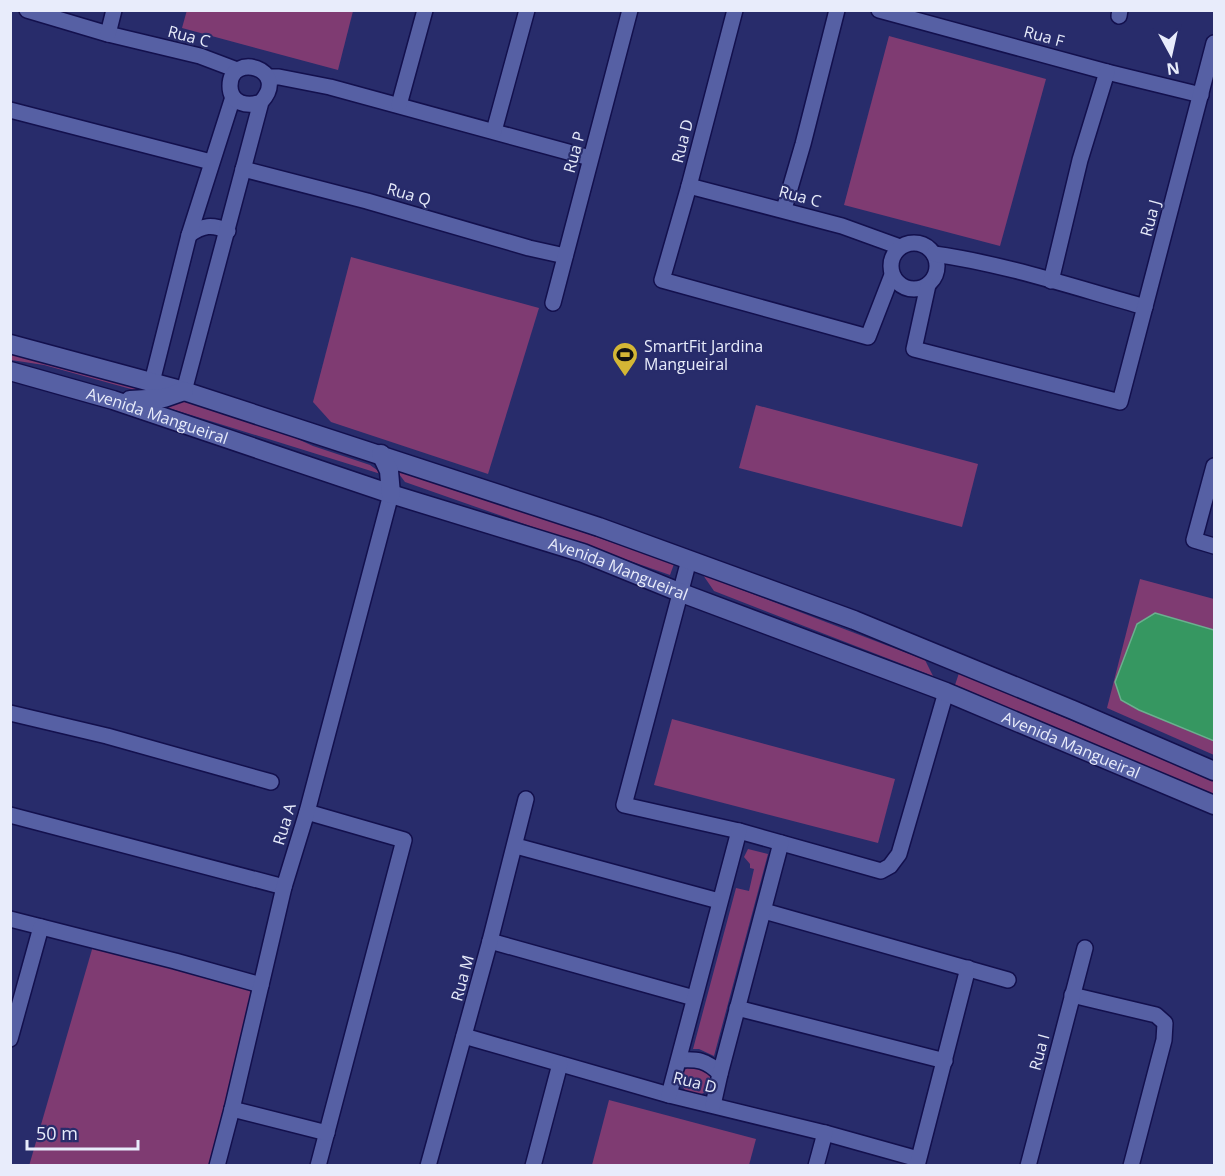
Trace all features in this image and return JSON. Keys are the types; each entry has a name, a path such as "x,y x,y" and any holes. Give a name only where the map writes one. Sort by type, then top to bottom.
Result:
{"street":[{"name":"Rua C","path":"27,10 108,34 200,56 237,70"},
{"path":"108,34 114,10"},
{"path":"399,105 425,10"},
{"path":"494,131 527,10"},
{"name":"Rua P","path":"553,303 630,10"},
{"name":"Rua D","path":"735,10 662,280 868,337 892,275"},
{"path":"784,210 837,10"},
{"name":"Rua F","path":"879,10 1201,95"},
{"name":"Rua J","path":"928,285 914,349 1119,402 1215,43"},
{"path":"246,66 256,67 268,77 270,87 267,96 261,102 251,106 240,104 233,96 230,87 231,78 237,70 246,66"},
{"path":"1051,281 1083,148 1107,72"},
{"path":"268,77 294,80 399,105 590,159"},
{"path":"152,382 189,236 233,96"},
{"path":"113,400 164,398 184,391 261,102"},
{"path":"10,110 211,162"},
{"name":"Rua Q","path":"243,169 565,256"},
{"name":"Rua C","path":"689,186 842,226 900,247"},
{"path":"189,236 200,227 218,227 228,231"},
{"path":"911,242 923,244 934,254 938,265 935,276 928,285 918,289 907,288 898,283 892,275 890,265 893,255 900,247 911,242"},
{"path":"934,254 960,257 1145,307"},
{"name":"Avenida Mangueiral","path":"10,344 184,391 599,527 854,620 1215,771"},
{"name":"Avenida Mangueiral","path":"10,370 113,400 391,494 583,553 679,592 946,692 1215,805"},
{"path":"381,454 389,471 391,494"},
{"path":"1215,466 1194,540 1215,546"},
{"name":"Rua A","path":"217,1166 284,887 307,812 391,494"},
{"path":"583,553 580,540 584,533 599,527"},
{"path":"689,560 624,805 739,831 881,871 886,870 898,854 946,692"},
{"path":"1056,738 1071,727 1073,710"},
{"path":"10,713 106,736 271,782"},
{"name":"Rua M","path":"428,1166 516,846 526,799"},
{"path":"307,812 404,840 318,1166"},
{"path":"10,815 284,887"},
{"path":"669,1095 739,831"},
{"path":"714,1105 720,1074 781,843"},
{"path":"516,846 719,901"},
{"path":"764,911 1008,980"},
{"path":"10,919 261,985"},
{"path":"10,1039 13,1021 41,927"},
{"path":"490,941 694,998"},
{"name":"Rua I","path":"1028,1166 1085,948"},
{"path":"918,1162 968,968"},
{"path":"1072,995 1156,1015 1165,1023 1165,1035 1131,1166"},
{"path":"737,1008 945,1061"},
{"name":"Rua D","path":"464,1036 669,1095 825,1132 918,1162"},
{"path":"680,1060 700,1060 713,1066 720,1074"},
{"path":"533,1166 560,1064"},
{"path":"232,1109 327,1133"},
{"path":"816,1166 825,1132"}],"shaded area":[{"path":"187,10 353,11 338,70 182,28"},
{"path":"889,36 1046,79 1000,246 844,205"},
{"path":"351,257 539,308 488,474 331,422 313,402"},
{"path":"10,351 162,394 149,394 44,365 11,360"},
{"path":"178,400 267,425 313,446 370,465 384,475 162,406"},
{"path":"756,405 978,464 962,527 739,468"},
{"path":"393,466 674,564 670,575 405,482"},
{"path":"703,575 925,660 933,676 714,591"},
{"path":"1140,579 1214,599 1214,755 1107,708"},
{"path":"1155,613 1214,630 1214,741 1139,710 1121,700 1115,682 1137,624"},
{"path":"959,673 1214,781 1214,795 955,685"},
{"path":"672,719 895,779 878,843 654,785"},
{"path":"748,849 768,854 714,1056 699,1049 693,1049 736,888 749,891 754,869 750,868 750,864 744,857"},
{"path":"93,946 246,987 252,993 255,1001 210,1165 29,1166"},
{"path":"696,1065 702,1066 710,1074 710,1086 702,1094 696,1095 690,1094 682,1086 681,1080 682,1074 690,1066"},
{"path":"609,1100 756,1139 749,1165 592,1165"}],"place":[{"name":"SmartFit Jardina Mangueiral","path":"625,378"}]}
